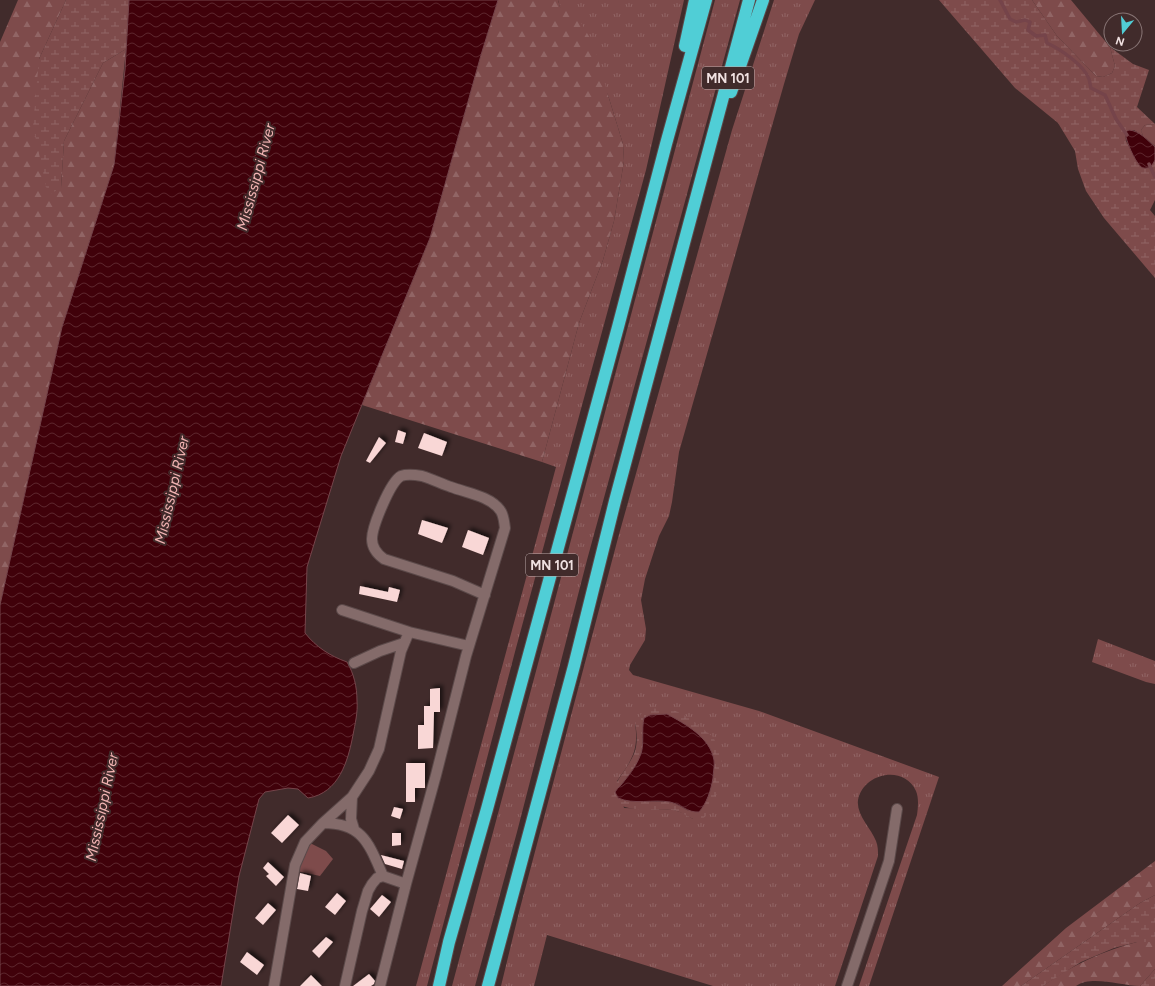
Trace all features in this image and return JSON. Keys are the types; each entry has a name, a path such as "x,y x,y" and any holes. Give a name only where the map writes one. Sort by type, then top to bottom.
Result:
{"highway":[{"path":"666,144 695,0"},
{"name":"MN 101","path":"439,986 449,942 706,0"},
{"name":"MN 101","path":"488,986 572,674 615,501 749,0"},
{"path":"707,156 764,0"}],"street":[{"path":"380,986 469,646 485,595 505,528 501,511 484,499 422,476 400,476 394,483 388,495 374,528 372,539 373,548 377,554 384,560 453,581 485,595"},
{"path":"342,610 409,632 469,646"},
{"path":"274,986 295,865 305,842 323,823 352,797 369,771 379,749 401,651 409,632"},
{"path":"354,663 380,651 404,643"},
{"path":"352,797 350,811 354,829"},
{"path":"847,986 889,861 897,809"},
{"path":"323,823 340,824 354,829 366,841 383,876"},
{"path":"345,986 362,911 368,891 372,884 377,878 383,876 406,884"}],"green space":[{"path":"18,0 66,0 39,59 61,188 64,141 103,63 126,49 114,165 62,327 0,605 0,42"},
{"path":"66,0 129,0 126,49 103,63 64,141 61,188 48,195 33,126 39,59"},
{"path":"498,0 558,0 560,7 574,11 594,45 623,144 624,161 614,221 603,260 579,323 542,462 362,405 430,238 481,55"},
{"path":"558,0 684,0 646,170 516,648 427,986 416,986 556,467 542,462 579,323 603,260 614,221 624,161 623,144 608,95 560,7"},
{"path":"715,0 740,0 587,560 517,832 475,986 452,986"},
{"path":"774,0 815,0 799,34 679,452 669,516 659,536 645,579 641,600 646,629 645,640 630,665 629,670 633,675 759,711 939,777 869,986 859,986 917,815 918,800 916,791 903,777 894,775 884,775 867,783 861,791 858,800 861,816 876,841 878,856 835,986 713,986 547,935 534,986 501,986 519,912 618,538 732,130","holes":["635,723 693,819 674,810 624,808 617,781 627,767 635,748"]},
{"path":"939,0 1032,0 1057,36 1096,76 1103,77 1112,73 1115,66 1111,52 1117,52 1133,64 1149,70 1137,107 1155,124 1145,125 1141,130 1143,136 1134,130 1125,132 1126,141 1134,156 1155,160 1155,200 1150,210 1155,216 1155,278 1104,218 1086,191 1078,169 1075,151 1058,123 1015,88"},
{"path":"1032,0 1071,0 1103,39 1103,52 1111,52 1115,66 1112,73 1103,77 1096,76 1057,36"},
{"path":"1155,124 1155,146 1143,136 1141,130 1145,125"},
{"path":"1098,639 1155,661 1155,684 1092,662"},
{"path":"650,708 676,711 691,719 713,737 720,751 722,765 715,797 707,815 701,820 694,819 672,810 631,808 616,803 611,799 614,787 634,754 637,738 635,723 644,710","holes":["642,726 689,811 677,804 669,802 636,801 618,798 618,788 631,772 641,755 643,744"]},
{"path":"308,842 326,851 333,859 320,876 297,871"},
{"path":"1155,861 1155,895 1140,903 1021,986 1002,986 1066,928"},
{"path":"1155,895 1155,942 1137,942 1114,948 1081,962 1043,986 1021,986 1140,903"},
{"path":"1137,942 1155,942 1155,969 1140,986 1090,981 1076,986 1043,986 1077,965 1112,950"},
{"path":"1155,969 1155,986 1140,986"}],"water":[{"name":"Mississippi River","path":"129,0 498,0 481,55 430,238 341,456 307,567 305,633 314,643 324,650 347,662 352,671 356,686 357,714 351,745 345,765 335,783 319,795 308,798 298,789 288,788 265,792 259,799 239,876 221,986 0,986 0,605 62,327 114,165 125,70"},
{"path":"1129,130 1140,134 1155,147 1155,160 1151,167 1142,168 1138,164 1127,140 1125,132"},
{"path":"667,714 696,732 708,745 712,752 714,762 712,783 710,792 699,812 688,810 670,802 637,802 624,800 618,798 615,792 632,771 640,756 644,718 650,715"}],"building":[{"path":"398,430 406,433 403,444 395,442"},
{"path":"424,433 447,442 442,456 418,448"},
{"path":"379,437 386,443 370,463 366,461"},
{"path":"422,520 448,528 442,543 418,534"},
{"path":"468,530 489,538 483,555 462,547"},
{"path":"360,586 388,592 389,587 400,590 397,602 359,594"},
{"path":"440,688 440,712 434,712 433,748 418,749 418,725 424,725 424,706 430,706 430,689"},
{"path":"406,763 425,763 425,788 415,788 415,802 406,802"},
{"path":"394,807 403,809 400,819 391,816"},
{"path":"288,815 299,825 282,843 271,833"},
{"path":"392,833 401,833 401,845 392,846"},
{"path":"381,855 404,861 402,869 385,864"},
{"path":"268,862 284,877 276,886 266,876 269,874 263,868"},
{"path":"300,873 311,876 308,891 297,889"},
{"path":"337,893 346,901 335,915 325,907"},
{"path":"382,895 391,902 379,917 370,909"},
{"path":"268,903 276,910 263,925 255,918"},
{"path":"326,937 333,942 319,958 312,951"},
{"path":"247,952 264,965 257,975 240,962"},
{"path":"369,974 375,981 374,984 371,986 353,986"},
{"path":"311,975 322,986 300,986"}],"waterway":[{"path":"1000,0 1010,19 1016,22 1025,20 1030,22 1028,30 1036,36 1045,35 1047,43 1065,53 1082,68 1089,79 1091,88 1105,95 1116,119 1127,135"},
{"path":"1149,164 1155,177"}]}
